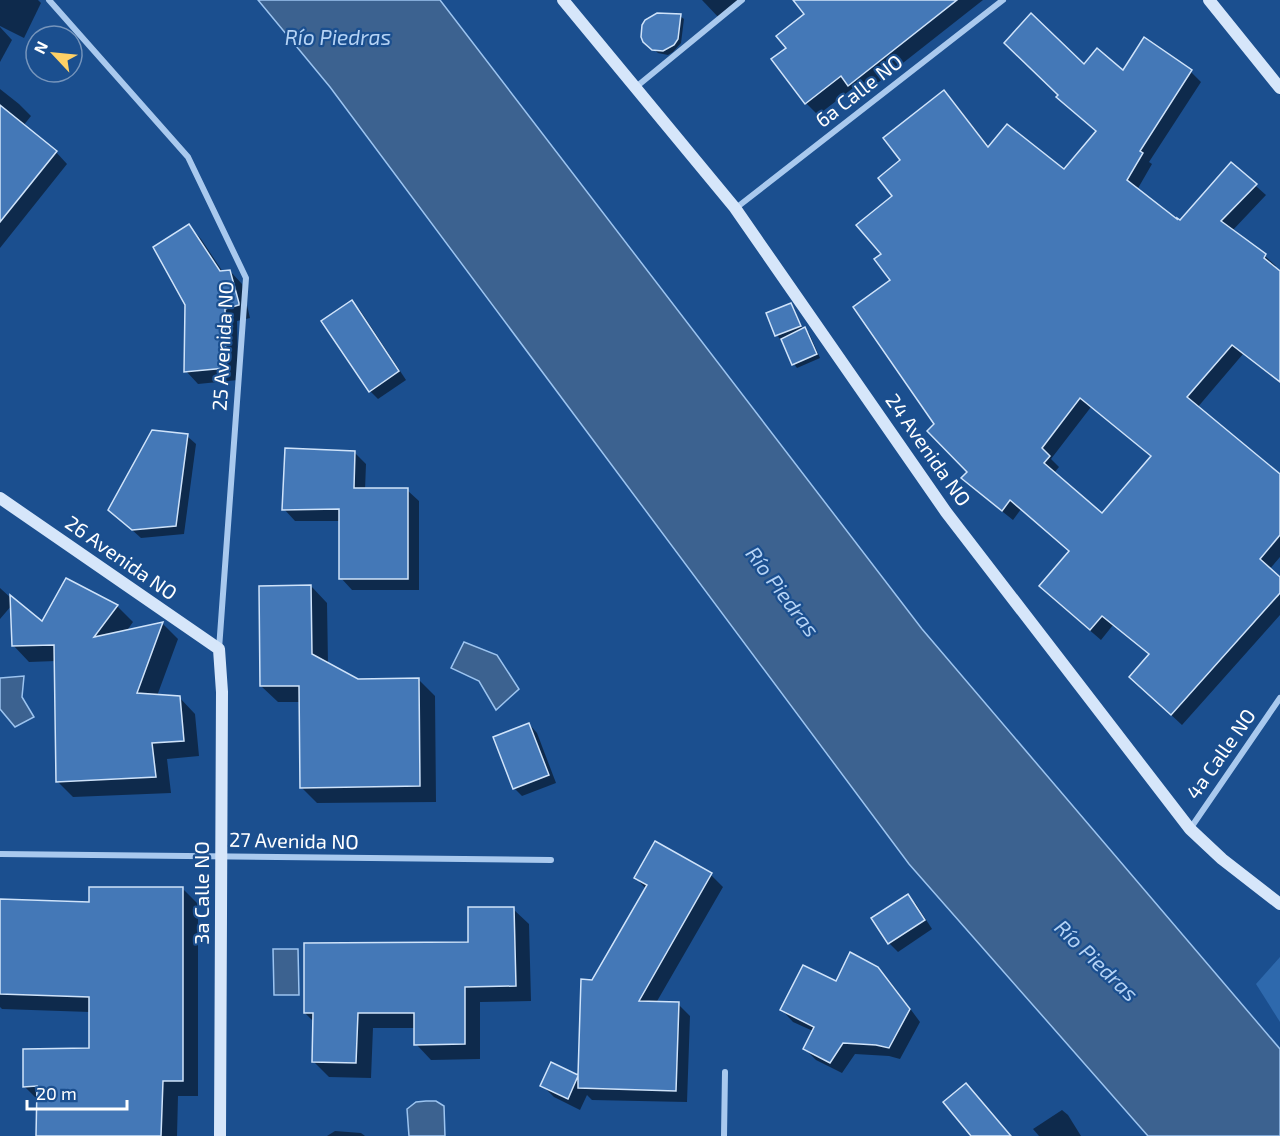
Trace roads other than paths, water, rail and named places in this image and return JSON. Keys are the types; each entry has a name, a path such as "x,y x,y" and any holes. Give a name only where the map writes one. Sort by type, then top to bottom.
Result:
{"street":[{"name":"25 Avenida NO","path":"49,0 188,157 246,278 219,650"},
{"name":"24 Avenida NO","path":"563,0 735,208 946,512 1190,829 1222,859 1280,904"},
{"path":"636,87 742,0"},
{"name":"6a Calle NO","path":"735,208 1003,0"},
{"path":"1209,0 1279,84"},
{"name":"26 Avenida NO","path":"0,498 219,650"},
{"name":"3a Calle NO","path":"219,650 222,692 220,1136"},
{"name":"4a Calle NO","path":"1190,829 1280,698"},
{"name":"27 Avenida NO","path":"0,854 551,860"},
{"path":"724,1136 725,1072"}],"water":[{"name":"Río Piedras","path":"258,0 440,0 922,629 1280,1049 1280,1136 1148,1136 909,864 330,87"},
{"path":"464,642 497,655 519,689 496,710 479,681 451,668"},
{"path":"24,676 22,697 34,717 15,727 0,709 0,678"},
{"path":"273,949 298,949 299,995 274,995"},
{"path":"436,1101 444,1106 445,1136 409,1136 407,1109 416,1102"}]}
